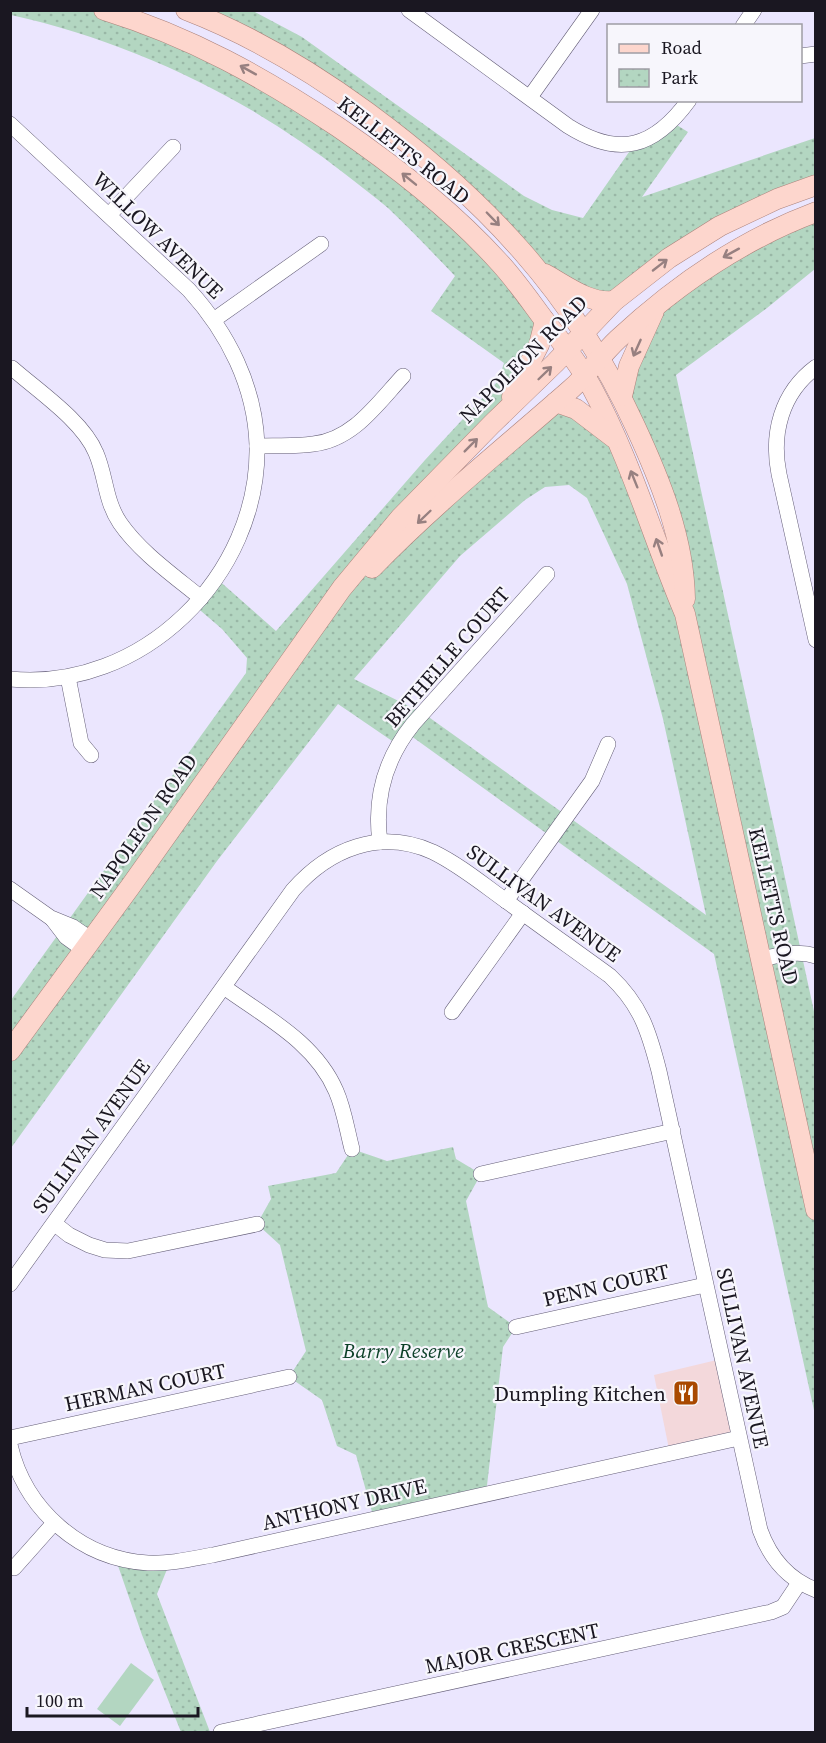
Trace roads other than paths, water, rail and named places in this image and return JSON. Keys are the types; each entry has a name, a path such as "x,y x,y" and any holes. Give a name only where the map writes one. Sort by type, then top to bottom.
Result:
{"main road":[{"name":"KELLETTS ROAD","path":"104,10 159,29 224,57 296,99 407,177 497,260 568,350 584,375 618,441 685,614 816,1209"},
{"name":"KELLETTS ROAD","path":"186,10 230,29 339,91 466,192 540,272 585,332 601,358 622,396 647,451 671,516 683,573 685,614"},
{"name":"NAPOLEON ROAD","path":"10,1051 342,588 389,531 614,301 669,258 720,226 777,199 816,185"},
{"name":"NAPOLEON ROAD","path":"314,629 447,495 556,402 658,303 723,257 816,212"},
{"path":"540,272 592,300 614,301"},
{"path":"622,396 629,366 658,303"},
{"path":"504,412 539,345 545,321"},
{"path":"556,402 576,409 618,441"}],"street":[{"path":"530,97 592,10"},
{"path":"744,24 754,10"},
{"path":"412,11 582,135 595,141 618,144 636,142 658,133 672,122 687,102"},
{"name":"WILLOW AVENUE","path":"10,124 189,290 214,319 231,349 243,378 252,408 257,446 253,484 239,535 226,564 183,618 145,647 109,664 68,677 10,679"},
{"path":"109,215 173,147"},
{"path":"214,319 321,244"},
{"path":"12,368 69,418 88,440 95,451 111,508 127,533 201,598"},
{"path":"816,368 803,378 784,407 777,428 775,447 816,640"},
{"path":"257,446 312,445 339,437 362,421 403,376"},
{"name":"BETHELLE COURT","path":"380,842 378,820 380,791 386,770 397,746 413,724 547,574"},
{"path":"68,677 81,743 91,755"},
{"path":"506,901 592,781 608,744"},
{"name":"SULLIVAN AVENUE","path":"10,1284 293,890 307,874 324,861 344,851 380,842 413,845 435,853 610,976 636,1006 651,1037 763,1539 782,1569 799,1583 816,1590"},
{"path":"10,889 51,918 74,927 88,945"},
{"path":"452,1012 523,914"},
{"path":"761,959 802,952 816,956"},
{"path":"224,987 293,1036 318,1060 336,1091 352,1149"},
{"path":"481,1174 673,1131"},
{"path":"55,1224 69,1235 89,1245 105,1250 120,1251 136,1250 257,1224"},
{"name":"PENN COURT","path":"516,1327 705,1284"},
{"name":"HERMAN COURT","path":"10,1438 289,1377"},
{"name":"ANTHONY DRIVE","path":"10,1444 24,1483 54,1523 84,1545 106,1554 136,1562 170,1562 213,1555 739,1438"},
{"path":"14,1568 54,1523"},
{"name":"MAJOR CRESCENT","path":"221,1732 771,1612 783,1607 799,1583"}],"place":[{"name":"Dumpling Kitchen","path":"686,1393"}],"park label":[{"name":"Barry Reserve","path":"403,1350"}]}
